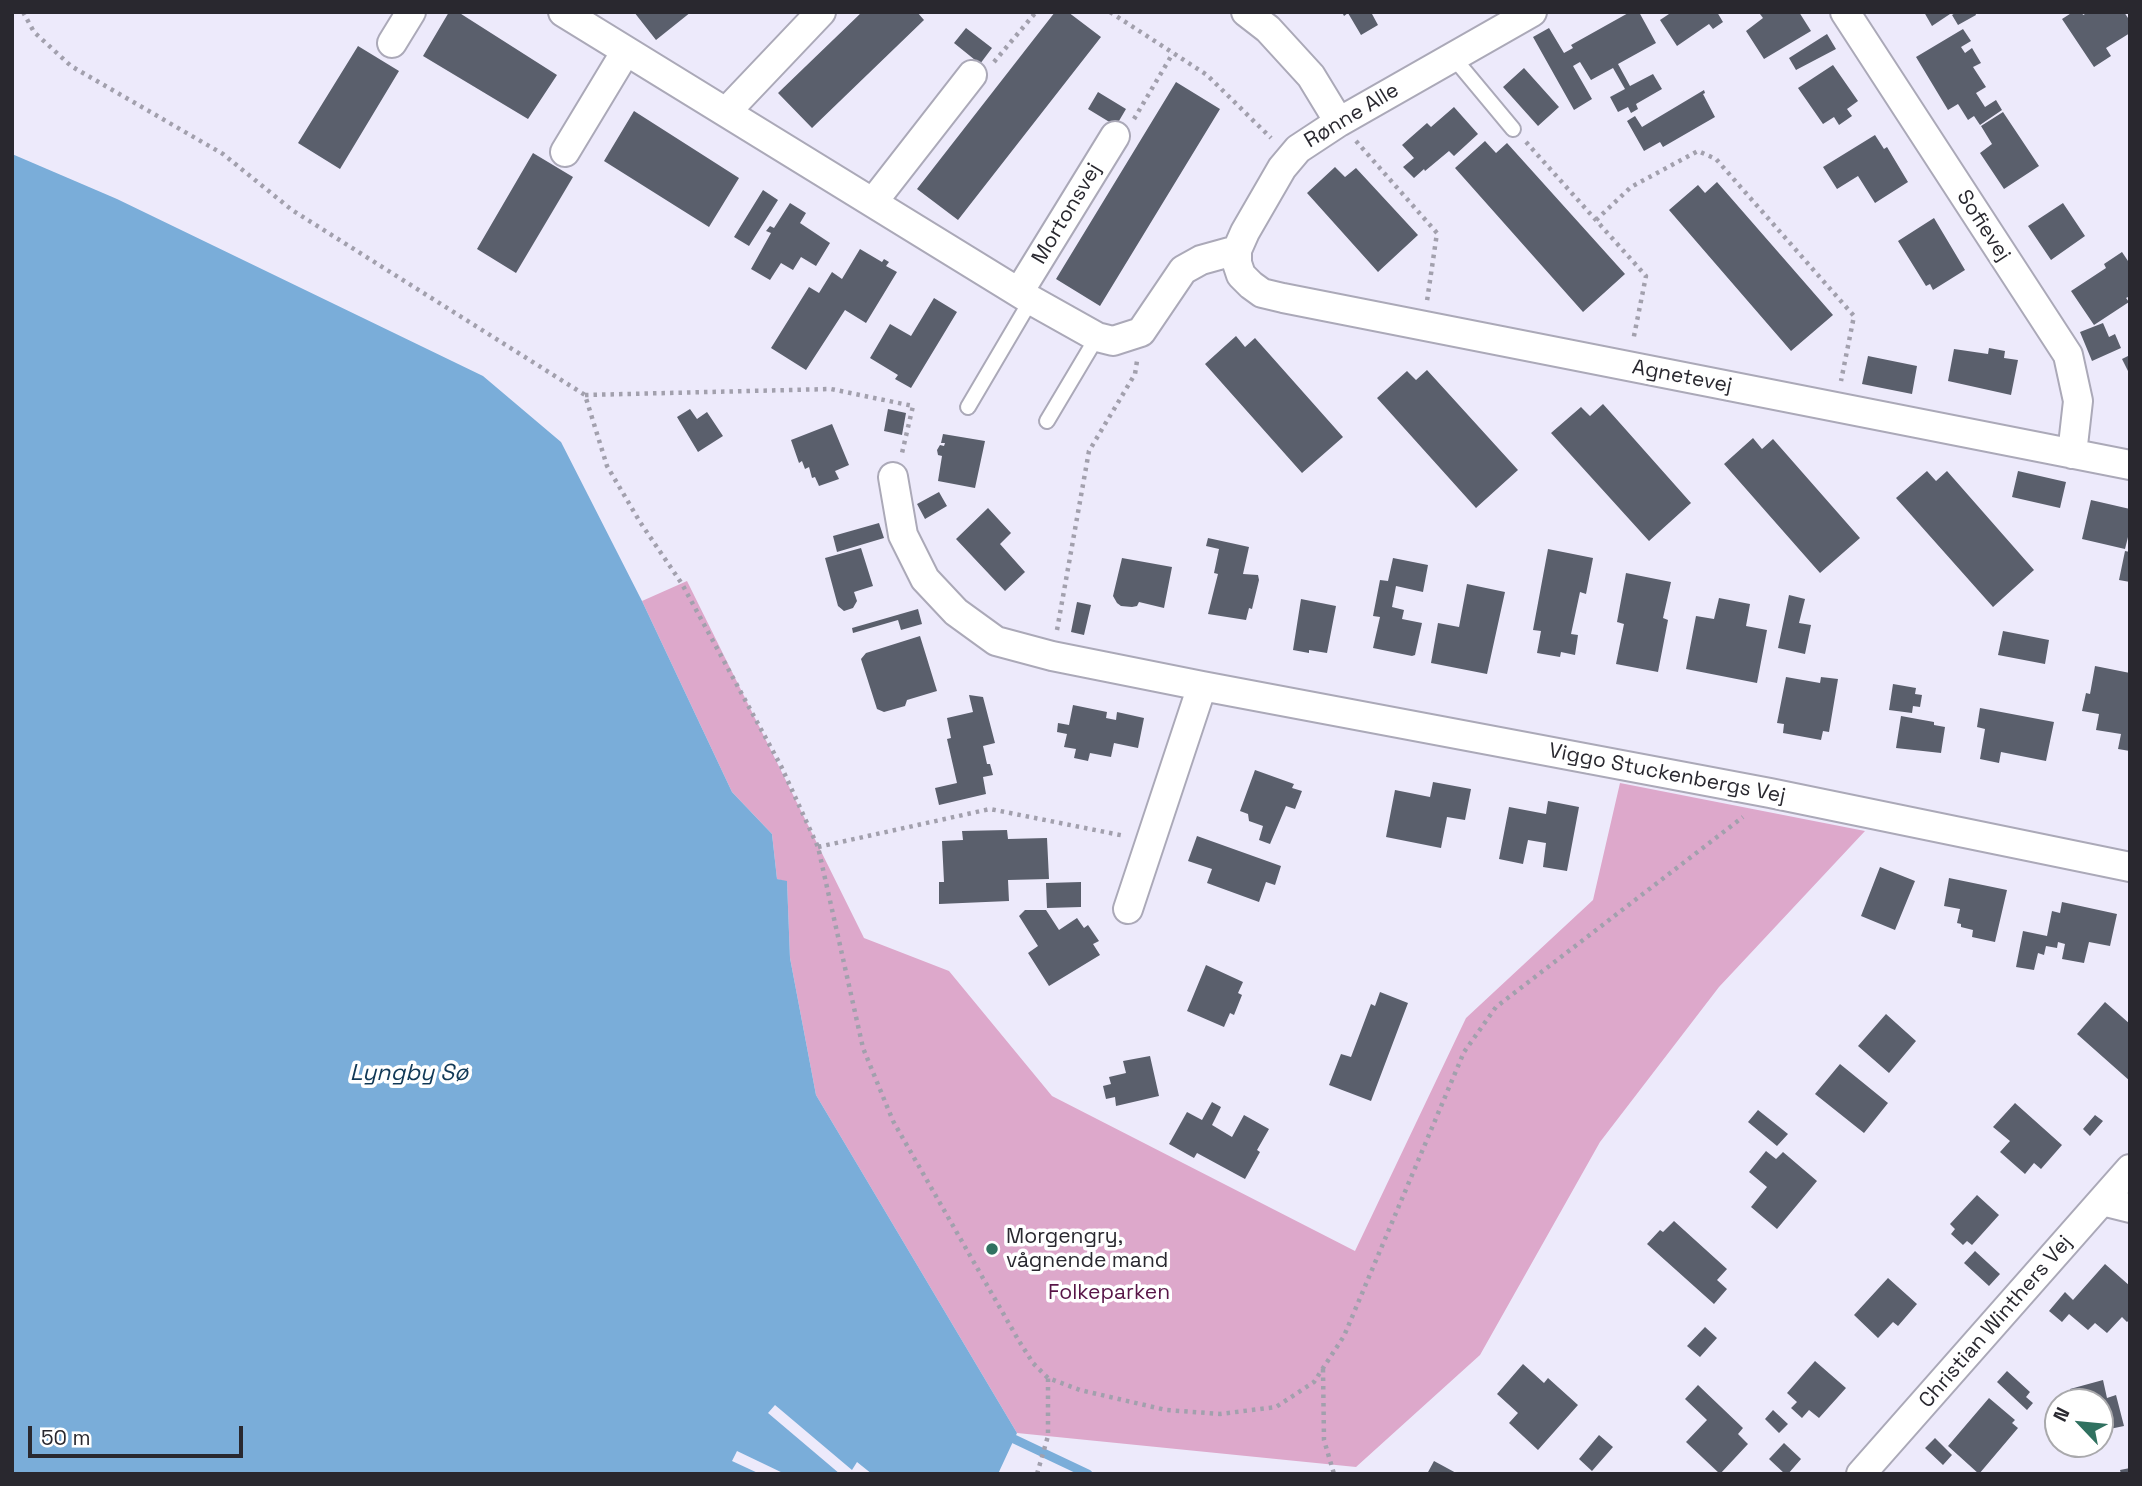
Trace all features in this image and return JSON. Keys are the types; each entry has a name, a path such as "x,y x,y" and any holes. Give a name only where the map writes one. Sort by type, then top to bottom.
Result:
{"street":[{"path":"392,43 411,12"},
{"path":"564,12 1025,296 1097,337 1113,341 1141,332 1184,270 1201,260 1239,263"},
{"path":"726,112 821,12"},
{"path":"1246,12 1268,29 1311,76 1339,121"},
{"name":"Rønne Alle","path":"1239,263 1270,190 1298,149 1339,121 1532,12"},
{"name":"Sofievej","path":"1845,12 2068,355 2078,401 2073,454"},
{"path":"565,152 626,51"},
{"path":"873,202 972,75"},
{"name":"Mortonsvej","path":"1025,296 1115,136"},
{"name":"Agnetevej","path":"1239,263 1262,293 2130,465"},
{"name":"Viggo Stuckenbergs Vej","path":"893,477 903,535 925,579 956,612 996,641 1052,656 1202,687 1770,793 2130,867"},
{"path":"1128,909 1202,687"},
{"name":"Christian Winthers Vej","path":"1861,1474 2130,1169"},
{"path":"2102,1201 2130,1208"}],"lane":[{"path":"1453,57 1513,129"},
{"path":"968,407 1025,296"},
{"path":"1047,421 1097,337"}],"path":[{"path":"23,12 34,32 71,66 223,154 292,209 585,395 831,389 913,406 900,460 893,477"},
{"path":"972,75 996,61 1036,12"},
{"path":"1112,13 1207,75 1291,157"},
{"path":"1115,136 1132,122 1173,53"},
{"path":"1339,121 1437,233 1423,326"},
{"path":"1513,129 1646,276 1628,366"},
{"path":"1596,220 1632,187 1698,151 1716,159 1854,316 1836,407"},
{"path":"1052,656 1089,451 1135,374 1141,332"},
{"path":"585,395 607,466 640,522 682,584 781,766 818,847 863,1048 893,1121 1033,1363 1048,1378 1080,1390 1166,1410 1220,1414 1276,1407 1314,1382 1344,1336 1464,1052 1496,1007 1728,830 1770,793"},
{"path":"818,847 990,809 1150,841"},
{"path":"1323,1368 1324,1440 1334,1474"},
{"path":"1037,1474 1048,1436 1048,1378"}],"green space":[{"name":"Folkeparken","path":"687,581 864,938 949,971 1052,1096 1355,1251 1466,1018 1593,900 1620,783 1865,831 1719,987 1600,1142 1480,1355 1356,1467 1017,1433 816,1095 790,958 787,882 777,879 772,834 732,792 642,601"}],"water":[{"name":"Lyngby Sø","path":"12,154 117,199 483,376 561,442 642,601 732,792 772,834 777,879 787,881 790,958 816,1095 1017,1433 998,1474 12,1474"}],"pier":[{"path":"775,1405 852,1470 857,1462 872,1474 840,1474 768,1413"},
{"path":"737,1451 785,1474 760,1474 732,1461"}],"building":[{"path":"449,12 458,12 557,75 528,119 423,56"},
{"path":"634,12 691,12 656,40"},
{"path":"862,12 917,12 924,20 812,128 778,93"},
{"path":"1055,12 1068,12 1101,37 958,220 917,189"},
{"path":"1342,12 1376,12 1372,14 1378,25 1361,35 1348,13 1344,16"},
{"path":"1630,12 1639,12 1656,43 1618,64 1630,86 1653,74 1662,89 1636,104 1638,109 1631,113 1628,107 1618,112 1610,97 1625,89 1613,68 1591,80 1580,62 1573,66 1592,99 1574,110 1533,37 1549,28 1564,53 1573,48 1571,45"},
{"path":"1672,12 1717,12 1723,22 1713,29 1709,24 1677,46 1660,20"},
{"path":"1799,12 1811,31 1764,59 1746,31 1763,18 1760,14"},
{"path":"1924,12 1949,12 1950,14 1932,26"},
{"path":"1957,12 1975,12 1976,15 1958,25 1952,15"},
{"path":"2073,12 2082,12 2083,15 2089,12 2124,12 2130,21 2130,33 2106,48 2111,56 2094,67 2062,19"},
{"path":"966,28 992,48 980,64 954,43"},
{"path":"1963,29 1971,41 1961,47 1965,53 1972,48 1981,63 1973,67 1986,87 1976,93 1985,107 1996,100 2002,110 1980,125 1974,116 1968,120 1958,104 1948,110 1916,57"},
{"path":"1827,34 1836,49 1796,70 1789,58"},
{"path":"358,46 399,71 340,169 298,143"},
{"path":"1833,65 1858,101 1847,109 1852,116 1839,125 1834,117 1823,124 1798,88"},
{"path":"1524,68 1559,107 1538,126 1503,87"},
{"path":"1176,82 1220,109 1100,306 1056,279"},
{"path":"1704,90 1703,94 1715,117 1663,147 1660,142 1644,151 1627,121 1635,116 1642,127"},
{"path":"1098,92 1126,109 1116,126 1088,109"},
{"path":"1454,107 1478,134 1454,156 1449,151 1414,178 1403,167 1414,158 1402,145 1427,123 1431,127"},
{"path":"634,111 739,178 709,227 604,161"},
{"path":"2003,112 2039,166 2004,189 1980,153 1992,144 1981,126"},
{"path":"1875,135 1884,149 1887,147 1908,182 1875,203 1858,176 1837,189 1823,167"},
{"path":"1485,141 1496,153 1507,143 1625,274 1583,312 1455,168"},
{"path":"533,153 573,177 516,273 477,249"},
{"path":"1335,167 1345,177 1356,168 1418,235 1378,272 1307,193"},
{"path":"1717,182 1833,315 1791,351 1669,210 1698,185 1705,193"},
{"path":"763,190 778,200 749,246 734,237"},
{"path":"790,203 806,213 800,223 830,243 816,266 801,257 793,270 781,263 770,280 751,269 771,233 766,231 770,226 774,228"},
{"path":"2063,203 2085,236 2051,260 2028,226"},
{"path":"1934,218 1965,270 1933,290 1930,284 1926,286 1898,241"},
{"path":"860,249 882,262 884,259 889,262 886,266 897,272 866,323 845,310 806,370 771,348 809,287 819,293 832,272 842,279"},
{"path":"2122,252 2130,264 2130,296 2126,298 2129,302 2094,325 2071,291 2106,268 2104,264"},
{"path":"934,298 957,312 911,388 895,379 898,375 870,358 890,324 911,336"},
{"path":"2103,323 2109,337 2115,334 2121,348 2092,361 2080,332"},
{"path":"1236,336 1245,347 1255,338 1343,437 1302,473 1205,364"},
{"path":"1989,348 2005,351 2004,358 2018,360 2011,395 1948,381 1954,349 1988,354"},
{"path":"2130,355 2130,375 2122,359"},
{"path":"1868,356 1917,366 1912,394 1862,384"},
{"path":"1427,370 1518,470 1476,508 1377,398 1407,371 1416,380"},
{"path":"1603,404 1691,503 1649,541 1551,433 1581,407 1590,416"},
{"path":"690,409 697,419 707,412 723,436 698,452 677,417"},
{"path":"888,409 906,413 902,435 884,431"},
{"path":"832,424 849,465 835,471 839,479 819,486 815,477 812,478 809,467 805,469 802,461 799,463 791,440"},
{"path":"943,434 985,441 975,488 938,481 942,456 938,455 937,450 940,445 944,446 945,443 941,443"},
{"path":"1753,438 1762,449 1773,439 1860,538 1820,573 1724,464"},
{"path":"1927,471 1936,481 1947,471 2034,570 1993,607 1896,498"},
{"path":"2018,471 2066,482 2060,508 2012,497"},
{"path":"939,492 947,506 925,519 917,504"},
{"path":"2091,500 2130,509 2130,529 2125,549 2082,539"},
{"path":"988,508 1011,533 1000,544 1025,572 1005,591 956,539"},
{"path":"879,523 884,538 837,552 833,536"},
{"path":"1208,538 1249,547 1243,574 1258,575 1259,580 1252,609 1249,608 1246,620 1208,614 1218,574 1214,573 1219,549 1206,546"},
{"path":"861,548 873,586 854,592 857,601 853,608 844,611 838,606 825,558"},
{"path":"1548,549 1593,558 1586,594 1580,592 1571,634 1578,635 1575,655 1561,652 1560,657 1537,653 1541,631 1533,630"},
{"path":"2125,551 2130,552 2130,582 2119,580"},
{"path":"1122,558 1172,567 1164,608 1139,602 1132,607 1117,603 1113,596"},
{"path":"1393,558 1428,565 1423,592 1396,586 1392,607 1404,610 1402,619 1422,623 1415,655 1412,656 1373,648 1380,617 1373,616 1380,580 1388,581"},
{"path":"1626,573 1671,582 1663,618 1668,620 1658,672 1616,664 1624,624 1617,622"},
{"path":"1467,584 1505,592 1487,674 1431,663 1438,623 1459,627"},
{"path":"1789,595 1805,599 1799,623 1811,625 1805,654 1778,648"},
{"path":"1719,598 1750,604 1746,626 1767,630 1757,683 1686,669 1696,616 1714,619"},
{"path":"1301,599 1336,606 1327,653 1293,650"},
{"path":"1077,602 1091,605 1084,635 1071,632"},
{"path":"918,609 922,624 901,630 898,620 853,633 852,628"},
{"path":"2003,631 2049,640 2045,664 1998,655"},
{"path":"920,636 937,691 907,700 905,706 884,712 877,709 861,659 866,653"},
{"path":"2095,666 2130,673 2130,751 2118,749 2121,734 2096,730 2099,714 2082,711 2086,693 2090,694"},
{"path":"1786,677 1820,683 1821,677 1838,679 1829,732 1823,731 1821,740 1783,733 1784,724 1777,723"},
{"path":"1893,684 1916,688 1915,694 1922,695 1920,707 1913,706 1912,713 1889,710"},
{"path":"969,695 983,697 995,743 983,746 993,775 983,777 986,794 939,805 935,788 957,783 947,739 951,738 947,718 973,712"},
{"path":"1073,705 1107,712 1106,718 1116,720 1117,712 1144,718 1138,748 1114,743 1111,757 1090,753 1088,761 1074,758 1076,749 1064,747 1067,734 1057,732 1058,723 1069,725"},
{"path":"1980,708 2054,722 2046,761 2001,752 1999,763 1980,759 1985,729 1977,727"},
{"path":"1901,716 1934,722 1934,725 1945,727 1941,753 1896,748"},
{"path":"1255,770 1294,784 1292,788 1302,791 1295,809 1286,806 1270,844 1259,840 1263,826 1249,821 1248,814 1240,811"},
{"path":"1433,782 1471,789 1465,820 1447,817 1441,848 1386,837 1395,790 1430,797"},
{"path":"1548,801 1579,807 1567,871 1543,867 1546,843 1528,840 1523,864 1499,859 1509,807 1546,814"},
{"path":"1007,830 1008,839 1047,838 1049,879 1008,880 1009,901 939,904 939,882 944,882 942,841 963,840 962,831"},
{"path":"1197,836 1281,866 1275,885 1266,882 1259,902 1207,883 1212,869 1188,861"},
{"path":"1880,867 1915,881 1895,930 1861,916"},
{"path":"1949,878 2007,890 1995,942 1972,937 1973,930 1957,923 1960,909 1944,906"},
{"path":"1081,882 1081,907 1047,908 1046,883"},
{"path":"2062,902 2117,914 2110,946 2089,942 2084,963 2062,959 2065,944 2058,942 2057,948 2046,946 2044,955 2038,953 2034,970 2016,967 2023,931 2047,936 2052,911 2060,913"},
{"path":"1025,910 1046,910 1059,930 1077,918 1084,928 1088,925 1099,941 1093,944 1100,955 1049,986 1028,953 1038,946 1019,916"},
{"path":"1206,965 1243,982 1238,993 1242,995 1234,1015 1230,1013 1224,1027 1187,1011"},
{"path":"1380,992 1408,1003 1371,1101 1329,1085 1341,1054 1351,1057 1371,1004 1375,1006"},
{"path":"2105,1002 2130,1024 2130,1081 2077,1034"},
{"path":"1886,1014 1916,1041 1889,1073 1858,1046"},
{"path":"1150,1056 1159,1096 1116,1106 1115,1097 1106,1099 1103,1086 1111,1084 1109,1077 1126,1073 1123,1061"},
{"path":"1840,1064 1888,1103 1864,1133 1815,1094"},
{"path":"1212,1102 1221,1107 1212,1125 1232,1137 1244,1115 1269,1129 1245,1179 1197,1153 1194,1158 1169,1144 1187,1112 1202,1120"},
{"path":"2015,1103 2062,1145 2041,1169 2034,1163 2025,1174 2000,1152 2010,1141 1993,1127"},
{"path":"1758,1110 1788,1134 1777,1146 1748,1122"},
{"path":"2095,1115 2103,1121 2090,1136 2083,1129"},
{"path":"1766,1151 1776,1159 1783,1152 1817,1181 1777,1229 1751,1207 1767,1187 1749,1172"},
{"path":"1977,1195 1999,1215 1972,1245 1967,1241 1963,1245 1951,1234 1955,1229 1950,1224"},
{"path":"1674,1221 1727,1269 1717,1280 1727,1289 1714,1304 1647,1244 1660,1230 1663,1232"},
{"path":"1975,1251 2000,1274 1989,1286 1964,1263"},
{"path":"2105,1264 2130,1286 2130,1319 2127,1322 2122,1317 2107,1333 2095,1323 2088,1330 2069,1314 2062,1322 2049,1311 2065,1292 2073,1300"},
{"path":"1888,1278 1917,1304 1898,1326 1893,1322 1878,1338 1854,1315"},
{"path":"1705,1327 1717,1338 1700,1357 1687,1346"},
{"path":"1815,1361 1846,1388 1819,1418 1809,1410 1802,1418 1791,1408 1797,1402 1787,1393"},
{"path":"1523,1364 1544,1383 1548,1378 1578,1405 1538,1450 1509,1423 1518,1413 1497,1394"},
{"path":"2007,1371 2030,1392 2026,1397 2033,1403 2027,1410 1997,1382"},
{"path":"2103,1380 2105,1388 2074,1388"},
{"path":"1698,1385 1743,1428 1738,1434 1748,1444 1720,1474 1686,1442 1707,1420 1685,1399"},
{"path":"2116,1395 2124,1426 2114,1428"},
{"path":"1989,1398 2015,1420 2012,1423 2018,1428 1979,1474 1948,1446"},
{"path":"1773,1410 1788,1424 1779,1433 1765,1419"},
{"path":"1599,1435 1613,1447 1592,1471 1579,1459"},
{"path":"1935,1438 1952,1455 1943,1465 1925,1448"},
{"path":"1784,1443 1801,1459 1788,1474 1769,1459"},
{"path":"1434,1461 1458,1474 1427,1474"},
{"path":"2130,1468 2130,1474 2121,1474 2120,1470"}],"waterway":[{"path":"1014,1439 1088,1474"}],"place":[{"name":"Morgengry, vågnende mand","path":"992,1249"}]}
